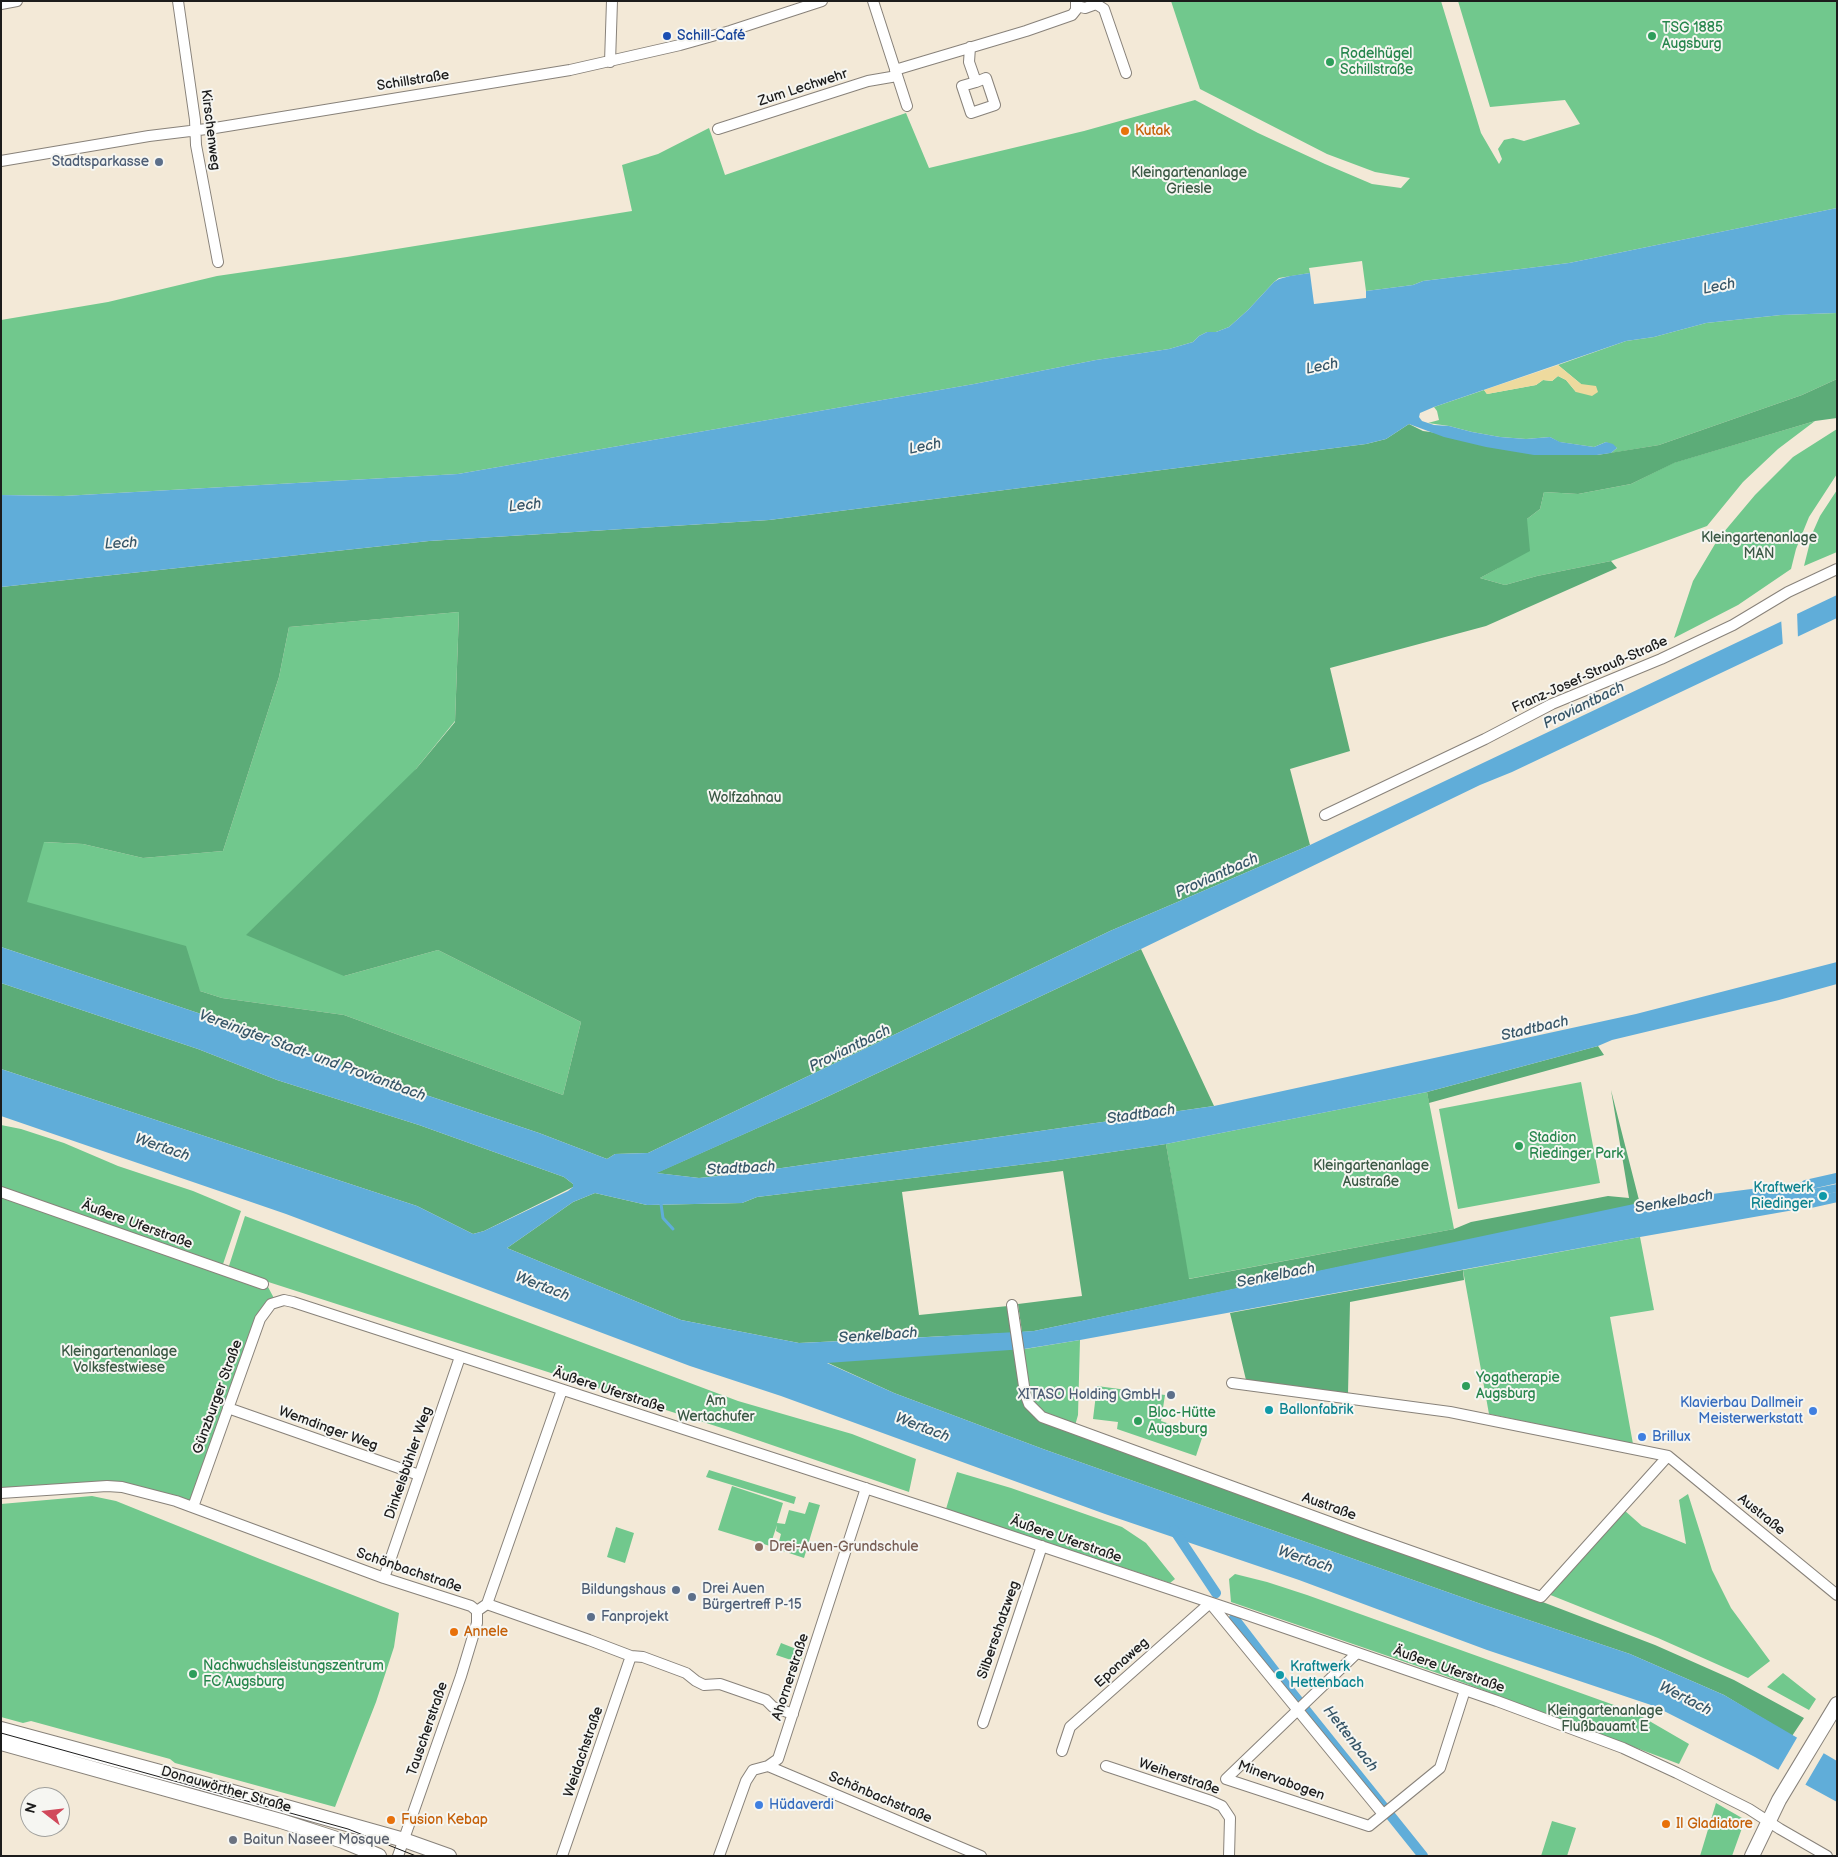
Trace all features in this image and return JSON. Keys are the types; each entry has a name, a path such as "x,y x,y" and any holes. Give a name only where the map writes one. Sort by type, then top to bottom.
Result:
{"main road":[{"path":"1752,1856 1778,1800 1837,1704"},
{"name":"Donauwörther Straße","path":"1,1729 201,1782 404,1840 449,1856"},
{"name":"Donauwörther Straße","path":"1,1743 281,1820 343,1841 379,1856"}],"street":[{"path":"1,4 17,1"},
{"name":"Kirschenweg","path":"178,1 196,131 196,145 218,262"},
{"path":"610,62 612,1"},
{"name":"Schillstraße","path":"1,161 570,70 610,62 730,31 822,1"},
{"path":"873,1 907,106"},
{"path":"1076,4 1084,8 1096,4 1104,9 1126,73"},
{"name":"Zum Lechwehr","path":"718,129 1072,15 1076,4"},
{"path":"970,47 969,62 975,80"},
{"name":"Franz-Josef-Strauß-Straße","path":"1324,815 1485,739 1552,704 1661,659 1717,632 1794,589 1837,568"},
{"name":"Äußere Uferstraße","path":"1,1192 263,1284"},
{"name":"Äußere Uferstraße","path":"276,1302 284,1300 294,1302 866,1488 1465,1690 1623,1748 1749,1809 1827,1856"},
{"name":"Günzburger Straße","path":"193,1507 260,1319 271,1304 276,1302"},
{"name":"Austraße","path":"1012,1305 1025,1393 1029,1404 1042,1416 1053,1422 1362,1534 1541,1596 1668,1456"},
{"name":"Dinkelsbühler Weg","path":"384,1578 460,1357"},
{"name":"Austraße","path":"1232,1383 1450,1412 1668,1456 1837,1595"},
{"path":"477,1611 486,1604 562,1390"},
{"name":"Wemdinger Weg","path":"228,1408 419,1475"},
{"name":"Schönbachstraße","path":"1,1493 107,1486 122,1487 171,1499 384,1578 471,1606 477,1611"},
{"name":"Ahornerstraße","path":"718,1856 746,1781 753,1770 768,1766 778,1759 866,1488"},
{"name":"Silberschatzweg","path":"982,1723 1042,1546"},
{"path":"1210,1603 1383,1814 1440,1768 1465,1690"},
{"name":"Eponaweg","path":"1062,1751 1070,1727 1210,1603"},
{"path":"486,1604 631,1656 643,1656 686,1673 704,1685 720,1684 766,1700 774,1707 793,1714"},
{"name":"Tauscherstraße","path":"398,1856 468,1654 477,1623 477,1611"},
{"path":"1297,1710 1357,1653"},
{"name":"Weidachstraße","path":"562,1856 631,1656"},
{"name":"Minervabogen","path":"1297,1710 1226,1779 1368,1826 1383,1814"},
{"name":"Schönbachstraße","path":"768,1766 981,1856"},
{"name":"Weiherstraße","path":"1106,1766 1222,1806 1228,1814 1231,1826 1229,1856"}],"green space":[{"name":"Kleingartenanlage Griesle","path":"1171,1 1441,1 1481,133 1499,164 1502,159 1498,149 1504,140 1513,138 1524,141 1580,124 1565,100 1490,107 1458,1 1837,1 1837,208 1569,263 1423,281 1413,285 1366,291 1362,261 1309,268 1310,273 1279,278 1229,327 1216,332 1207,332 1193,342 1169,349 1096,360 974,384 458,474 63,496 1,495 1,320 108,302 217,276 632,211 622,165 658,154 709,128 725,175 906,113 929,168 1084,131 1195,100 1258,133 1372,184 1401,188 1410,178 1375,172 1327,154 1200,89"},
{"path":"1837,313 1837,379 1802,395 1659,445 1611,453 1617,448 1606,442 1594,447 1559,442 1550,437 1526,439 1500,437 1428,423 1439,420 1434,407 1484,390 1487,394 1536,385 1543,380 1552,381 1558,376 1566,380 1576,392 1581,384 1558,365 1626,341 1654,337 1706,323 1781,315"},
{"name":"Wolfzahnau","path":"1837,379 1837,418 1815,421 1674,463 1631,484 1578,494 1544,492 1540,509 1527,519 1530,551 1480,578 1505,585 1537,576 1611,561 1617,568 1486,626 1330,668 1350,751 1290,769 1310,845 1110,931 648,1153 615,1154 607,1159 539,1133 273,1041 228,1023 1,947 1,587 429,541 769,520 1366,444 1386,439 1409,424 1423,431 1597,455 1659,445 1802,395","holes":["459,612 455,722 416,769 246,935 344,976 438,950 581,1022 563,1095 344,1015 222,998 200,991 186,946 27,902 44,842 83,844 143,858 223,851 279,677 289,627"]},
{"path":"1815,421 1778,449 1743,482 1707,526 1611,561 1537,576 1505,585 1480,578 1498,568 1527,519 1540,509 1544,492 1578,494 1631,484 1673,463"},
{"name":"Kleingartenanlage MAN","path":"1837,429 1837,474 1809,517 1796,549 1791,569 1738,605 1674,638 1693,581 1718,539 1755,495 1793,457"},
{"path":"1837,490 1837,552 1804,566 1812,534 1820,516"},
{"path":"459,612 455,721 416,769 344,976 438,950 581,1022 563,1095 344,1015 222,998 200,991 26,903 43,842 83,844 143,858 223,851 279,677 289,627"},
{"path":"1141,949 1214,1106 747,1173 699,1178 656,1173 816,1102"},
{"path":"1,983 198,1049 277,1080 419,1125 564,1177 573,1184 573,1187 484,1231 473,1234 417,1206 1,1069"},
{"path":"1598,1046 1604,1055 1429,1103 1427,1092"},
{"name":"Stadion Riedinger Park","path":"1581,1082 1600,1183 1458,1209 1439,1109"},
{"path":"1611,1090 1640,1204 1034,1331 1022,1332 1018,1304 1082,1296 1063,1171 902,1192 919,1315 1008,1306 1011,1333 799,1343 681,1320 507,1248 573,1202 595,1193 647,1205 742,1203 757,1197 1051,1161 1166,1144 1189,1279 1454,1229 1471,1222 1608,1196 1629,1198"},
{"name":"Kleingartenanlage Austraße","path":"1427,1092 1454,1229 1188,1279 1166,1144"},
{"name":"Kleingartenanlage Volksfestwiese","path":"1,1125 21,1129 64,1143 118,1166 193,1191 241,1211 221,1270 263,1284 268,1287 276,1302 271,1304 193,1507 122,1487 1,1493"},
{"name":"Am Wertachufer","path":"245,1216 738,1401 852,1434 916,1459 909,1492 728,1430 228,1269"},
{"path":"1640,1237 1654,1310 1610,1317 1633,1444 1489,1414 1463,1270"},
{"path":"1463,1270 1464,1280 1350,1302 1348,1394 1246,1380 1230,1313"},
{"path":"1080,1340 1078,1415 1074,1429 1029,1404 1019,1350"},
{"path":"1013,1349 1021,1396 1025,1406 1041,1421 1051,1426 1540,1601 1655,1645 1734,1680 1804,1718 1792,1736 1724,1695 1630,1654 1481,1604 1043,1449 894,1393 826,1362"},
{"name":"Bloc-Hütte Augsburg","path":"1097,1386 1165,1395 1161,1421 1203,1435 1196,1456 1117,1429 1118,1422 1093,1419"},
{"path":"709,1470 796,1497 794,1504 706,1477"},
{"path":"957,1472 1011,1488 1122,1527 1146,1543 1175,1579 1170,1583 946,1509"},
{"path":"732,1486 783,1503 777,1523 785,1524 789,1510 805,1514 809,1502 820,1505 804,1558 777,1549 781,1534 776,1531 777,1525 770,1546 718,1530"},
{"path":"1688,1494 1712,1570 1731,1608 1770,1661 1748,1678 1658,1638 1548,1594 1624,1510 1642,1526 1686,1544 1679,1500"},
{"name":"Nachwuchsleistungszentrum FC Augsburg","path":"92,1496 116,1501 399,1613 394,1647 376,1702 335,1807 31,1721 23,1723 1,1717 1,1504"},
{"path":"616,1527 634,1533 625,1563 607,1557"},
{"name":"Kleingartenanlage Flußbauamt E","path":"1235,1574 1307,1595 1614,1705 1639,1715 1689,1744 1679,1764 1443,1675 1231,1602 1229,1579"},
{"path":"781,1643 804,1652 800,1663 776,1655"},
{"path":"1783,1673 1816,1699 1809,1710 1767,1687"},
{"path":"1716,1803 1742,1818 1742,1828 1732,1856 1700,1856"},
{"path":"1552,1821 1576,1828 1567,1856 1541,1856"}],"sand":[{"path":"1558,365 1581,384 1596,386 1598,392 1592,396 1576,392 1566,380 1558,376 1552,381 1543,380 1536,385 1487,394 1484,390"}],"water":[{"name":"Lech","path":"1837,208 1837,313 1781,315 1706,323 1654,337 1626,341 1434,407 1420,413 1419,417 1422,421 1434,425 1449,426 1500,437 1526,439 1550,437 1560,442 1594,447 1606,442 1613,444 1617,448 1611,453 1597,455 1534,455 1486,447 1444,437 1409,424 1386,439 1366,444 769,520 429,541 1,587 1,495 63,496 458,474 974,384 1096,360 1169,349 1193,342 1207,332 1216,332 1229,327 1274,282 1290,276 1310,273 1314,304 1366,298 1366,291 1413,285 1423,281 1569,263"},
{"path":"1837,595 1837,618 1512,772 1480,785 1141,949 816,1102 657,1173 699,1178 747,1173 1214,1106 1636,1014 1837,962 1837,984 1779,1000 1612,1040 1598,1046 1427,1092 1166,1144 1051,1161 757,1197 742,1203 647,1205 595,1193 573,1202 507,1248 681,1320 799,1343 928,1337 1034,1331 1634,1204 1806,1182 1807,1190 1837,1184 1837,1192 1809,1198 1811,1207 1080,1340 1024,1349 827,1363 894,1393 1043,1449 1481,1604 1630,1654 1724,1695 1837,1761 1837,1802 1755,1757 1654,1706 1487,1650 1299,1580 1105,1514 781,1396 690,1366 286,1214 1,1116 1,1069 417,1206 473,1234 484,1231 568,1191 573,1187 573,1184 564,1177 419,1125 277,1080 198,1049 1,983 1,947 228,1023 273,1041 539,1133 607,1159 615,1154 648,1153 1110,931 1310,845"}],"pier":[{"path":"1797,611 1798,639 1783,647 1781,618"},
{"path":"1798,1736 1825,1751 1804,1787 1777,1772"}],"waterway":[{"name":"Senkelbach","path":"1806,1185 1837,1178"},
{"name":"Senkelbach","path":"1810,1203 1837,1197"},
{"path":"661,1204 663,1218 673,1229"},
{"name":"Hettenbach","path":"1174,1530 1216,1593"},
{"name":"Hettenbach","path":"1234,1618 1423,1856"}],"tram line":[{"path":"1,1733 348,1829 416,1856"}],"place":[{"name":"Schill-Café","path":"667,36"},
{"name":"TSG 1885 Augsburg","path":"1652,36"},
{"name":"Rodelhügel Schillstraße","path":"1330,62"},
{"name":"Kutak","path":"1125,131"},
{"name":"Stadtsparkasse","path":"159,162"},
{"name":"Stadion Riedinger Park","path":"1519,1146"},
{"name":"Kraftwerk Riedinger","path":"1823,1196"},
{"name":"Yogatherapie Augsburg","path":"1466,1386"},
{"name":"XITASO Holding GmbH","path":"1171,1395"},
{"name":"Ballonfabrik","path":"1269,1410"},
{"name":"Klavierbau Dallmeir Meisterwerkstatt","path":"1813,1411"},
{"name":"Bloc-Hütte Augsburg","path":"1138,1421"},
{"name":"Brillux","path":"1642,1437"},
{"name":"Drei-Auen-Grundschule","path":"759,1547"},
{"name":"Bildungshaus","path":"676,1590"},
{"name":"Drei Auen Bürgertreff P-15","path":"692,1597"},
{"name":"Fanprojekt","path":"591,1617"},
{"name":"Annele","path":"454,1632"},
{"name":"Nachwuchsleistungszentrum FC Augsburg","path":"193,1674"},
{"name":"Kraftwerk Hettenbach","path":"1280,1675"},
{"name":"Hüdaverdi","path":"759,1805"},
{"name":"Fusion Kebap","path":"391,1820"},
{"name":"Il Gladiatore","path":"1666,1824"},
{"name":"Baitun Naseer Mosque","path":"233,1840"}],"water label":[{"name":"Proviantbach","path":"1584,706"},
{"name":"Proviantbach","path":"1217,876"},
{"name":"Stadtbach","path":"1535,1029"},
{"name":"Proviantbach","path":"850,1049"},
{"name":"Vereinigter Stadt- und Proviantbach","path":"312,1056"},
{"name":"Stadtbach","path":"1141,1115"},
{"name":"Wertach","path":"162,1148"},
{"name":"Stadtbach","path":"741,1169"},
{"name":"Wertach","path":"542,1287"},
{"name":"Wertach","path":"922,1428"},
{"name":"Wertach","path":"1305,1560"},
{"name":"Wertach","path":"1685,1699"}]}
